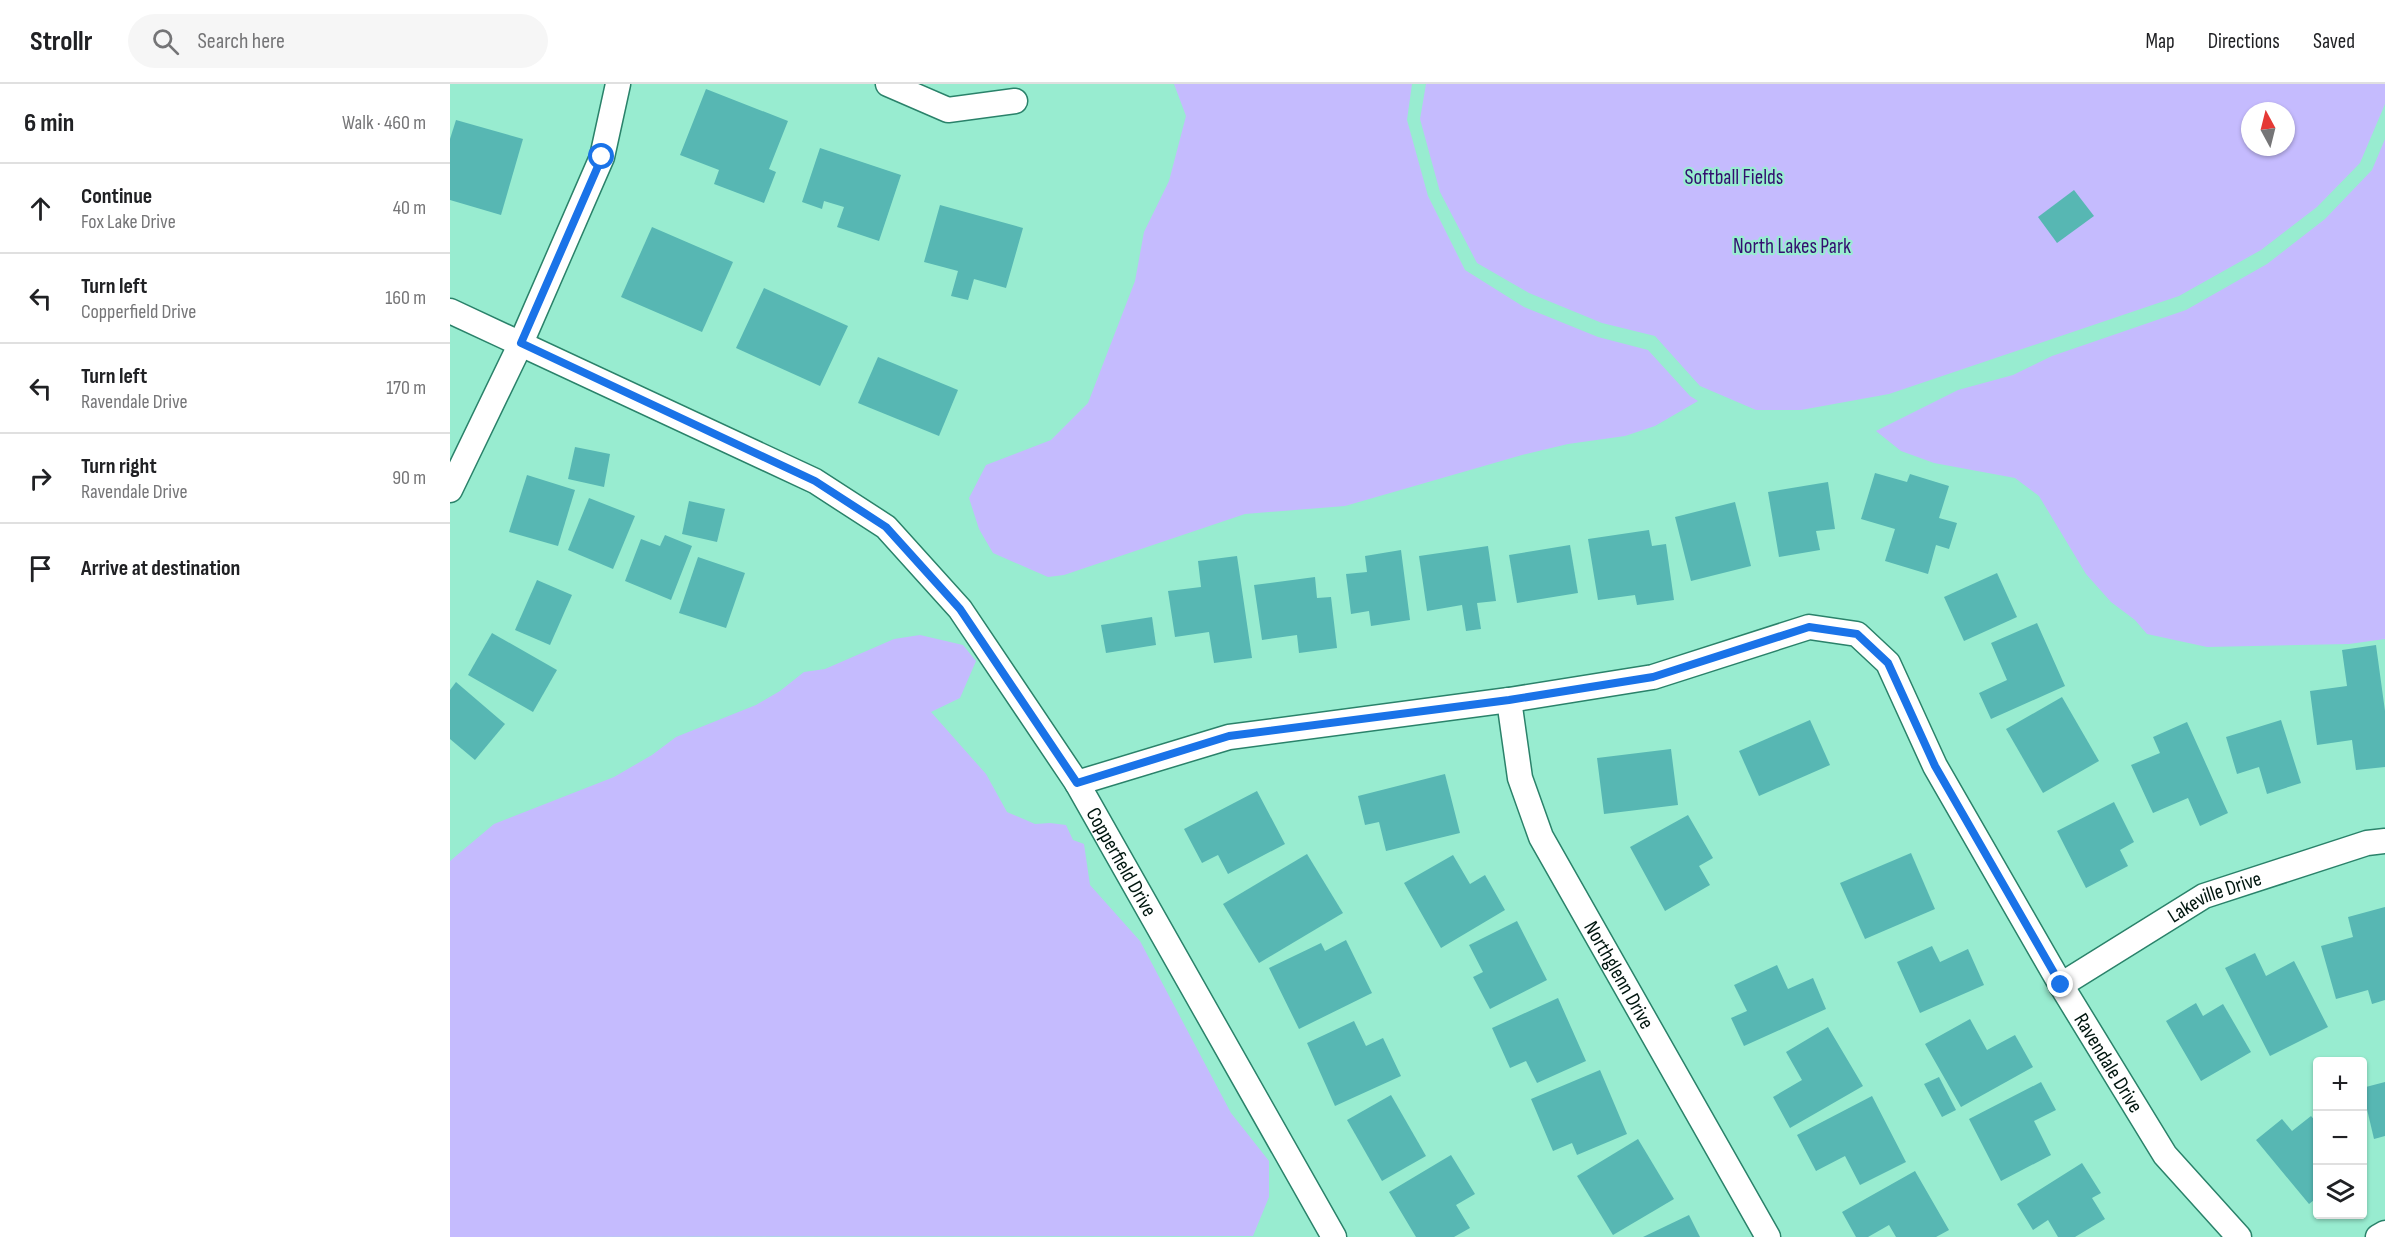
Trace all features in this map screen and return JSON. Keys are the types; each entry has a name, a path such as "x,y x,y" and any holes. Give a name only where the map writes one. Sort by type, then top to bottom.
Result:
{"street":[{"path":"450,490 521,343 602,157 618,84"},
{"path":"888,84 948,110 1015,101"},
{"name":"Copperfield Drive","path":"450,311 815,481 886,527 960,609 1077,783 1334,1237"},
{"name":"Ravendale Drive","path":"1077,783 1229,736 1509,700 1653,677 1809,627 1857,634 1888,663 1935,766 2061,985 2165,1155 2239,1237"},
{"name":"Northglenn Drive","path":"1509,700 1520,778 1541,837 1768,1237"},
{"name":"Lakeville Drive","path":"2061,985 2204,896 2367,843 2385,841"},
{"path":"2378,1237 2385,1233"}],"green space":[{"path":"1174,84 1412,84 1407,120 1428,196 1465,270 1524,307 1598,337 1648,350 1690,396 1698,401 1655,426 1625,436 1568,444 1522,455 1345,506 1245,514 1064,575 1048,577 993,553 979,529 969,498 986,465 1051,440 1088,403 1135,281 1144,232 1169,181 1186,116"},
{"name":"North Lakes Park","path":"1426,84 2385,84 2385,104 2360,163 2317,207 2261,250 2179,296 1889,394 1801,410 1756,410 1700,386 1655,336 1602,323 1529,293 1477,263 1440,192 1420,119"},
{"path":"2385,139 2385,639 2349,644 2207,647 2147,634 2135,620 2111,602 2086,574 2039,496 2015,478 1934,463 1901,451 1876,431 1958,390 2013,375 2052,356 2186,310 2267,264 2325,219 2372,170"},
{"path":"920,635 963,645 976,661 960,698 931,712 986,774 1007,812 1035,824 1066,825 1073,840 1084,844 1090,885 1140,941 1231,1113 1269,1161 1269,1197 1253,1236 450,1237 450,861 494,824 614,777 652,755 676,737 756,705 780,691 804,672 825,669 894,639"}],"building":[{"path":"706,89 788,121 769,169 776,172 764,203 714,184 719,170 680,155"},
{"path":"456,120 523,139 501,215 450,200 450,139"},
{"path":"820,148 901,175 879,241 837,227 844,207 824,201 822,209 802,202"},
{"path":"2074,190 2094,216 2057,243 2038,217"},
{"path":"940,205 1023,228 1006,288 974,279 968,300 951,296 958,271 924,262"},
{"path":"652,227 733,262 702,332 621,297"},
{"path":"764,288 848,326 820,386 736,348"},
{"path":"878,357 958,390 939,436 858,403"},
{"path":"575,447 610,454 604,487 568,479"},
{"path":"1875,473 1907,482 1910,474 1949,486 1939,518 1957,523 1949,549 1936,545 1928,574 1885,561 1895,529 1861,519"},
{"path":"527,475 575,490 558,546 509,532"},
{"path":"1828,482 1835,529 1816,531 1820,550 1779,557 1768,492"},
{"path":"589,498 635,516 613,569 568,550"},
{"path":"689,501 725,509 717,542 682,534"},
{"path":"1735,502 1751,566 1691,581 1675,517"},
{"path":"1649,530 1652,546 1666,544 1674,600 1637,605 1635,595 1598,600 1588,539"},
{"path":"665,535 692,546 671,600 625,581 641,539 660,546"},
{"path":"1570,545 1578,593 1517,603 1509,555"},
{"path":"1488,546 1496,601 1477,603 1481,629 1466,631 1462,605 1427,611 1419,556"},
{"path":"1401,550 1410,620 1371,626 1369,611 1351,614 1346,574 1367,572 1365,556"},
{"path":"1237,556 1252,658 1214,663 1209,632 1175,637 1168,591 1201,587 1198,561"},
{"path":"698,557 745,573 726,628 679,613"},
{"path":"1997,573 2017,617 1964,641 1944,597"},
{"path":"1315,577 1317,598 1331,597 1337,648 1299,653 1297,635 1262,640 1254,585"},
{"path":"537,580 572,595 550,645 515,630"},
{"path":"1152,617 1156,645 1106,653 1101,625"},
{"path":"2037,623 2065,686 1991,719 1979,693 2007,680 1991,643"},
{"path":"492,633 557,670 533,712 468,675"},
{"path":"2376,645 2385,711 2385,767 2356,770 2352,740 2317,745 2310,691 2347,686 2342,650"},
{"path":"456,682 505,724 475,760 450,739 450,690"},
{"path":"2062,697 2099,761 2043,793 2006,729"},
{"path":"1810,720 1830,765 1759,796 1739,751"},
{"path":"2281,720 2301,783 2267,794 2259,767 2237,774 2226,737"},
{"path":"2187,722 2228,813 2200,826 2188,798 2153,813 2131,765 2160,753 2153,737"},
{"path":"1671,749 1678,805 1604,814 1597,758"},
{"path":"1445,774 1460,833 1386,851 1379,822 1365,825 1358,796"},
{"path":"1257,791 1285,844 1228,874 1218,855 1202,863 1184,829"},
{"path":"2114,802 2134,842 2120,850 2128,866 2086,888 2057,831"},
{"path":"1688,815 1713,858 1699,866 1710,885 1665,911 1630,847"},
{"path":"1911,853 1935,909 1865,939 1840,883"},
{"path":"1307,854 1343,913 1259,963 1223,904"},
{"path":"1453,855 1470,884 1485,875 1505,910 1441,948 1404,883"},
{"path":"2385,907 2385,1000 2372,1004 2368,990 2336,999 2321,946 2353,937 2348,917"},
{"path":"1517,921 1547,980 1490,1009 1473,977 1483,972 1469,945"},
{"path":"1346,940 1372,993 1299,1029 1269,968 1321,943 1325,951"},
{"path":"1932,946 1940,962 1968,949 1984,985 1920,1013 1897,962"},
{"path":"2255,953 2266,976 2294,961 2328,1027 2270,1056 2225,968"},
{"path":"1777,965 1788,989 1813,978 1826,1009 1744,1046 1731,1018 1747,1011 1734,985"},
{"path":"1558,998 1586,1061 1537,1083 1526,1061 1510,1068 1492,1028"},
{"path":"2196,1003 2203,1016 2223,1004 2251,1052 2201,1081 2166,1021"},
{"path":"1970,1019 1987,1050 2015,1035 2033,1067 1961,1107 1925,1044"},
{"path":"1354,1021 1366,1046 1383,1038 1401,1076 1335,1106 1307,1043"},
{"path":"1828,1027 1863,1086 1790,1128 1773,1097 1802,1080 1786,1052"},
{"path":"1600,1070 1627,1134 1577,1155 1572,1143 1553,1151 1531,1099"},
{"path":"1939,1077 1956,1110 1942,1117 1924,1084"},
{"path":"2041,1082 2056,1110 2034,1121 2051,1155 2001,1181 1969,1119"},
{"path":"2385,1082 2385,1136 2374,1139 2367,1109 2367,1087"},
{"path":"1391,1095 1426,1156 1382,1181 1347,1120"},
{"path":"1872,1096 1906,1162 1860,1185 1845,1156 1816,1171 1797,1135"},
{"path":"2311,1116 2313,1118 2313,1201 2309,1204 2256,1140 2282,1119 2292,1131"},
{"path":"1638,1139 1674,1199 1613,1235 1577,1176"},
{"path":"1451,1155 1475,1194 1456,1205 1470,1228 1454,1237 1416,1237 1389,1192"},
{"path":"2082,1163 2101,1193 2092,1198 2105,1219 2075,1237 2058,1237 2048,1220 2033,1230 2017,1204"},
{"path":"1915,1171 1949,1230 1936,1237 1896,1237 1889,1225 1868,1237 1856,1237 1842,1212"},
{"path":"1689,1215 1700,1237 1643,1237"}],"route":[{"path":"602,157 521,343 815,481 886,527 960,609 1077,783 1229,736 1509,700 1653,677 1809,627 1857,634 1888,663 1935,766 2061,985"}],"park label":[{"name":"Softball Fields","path":"1734,177"}]}
